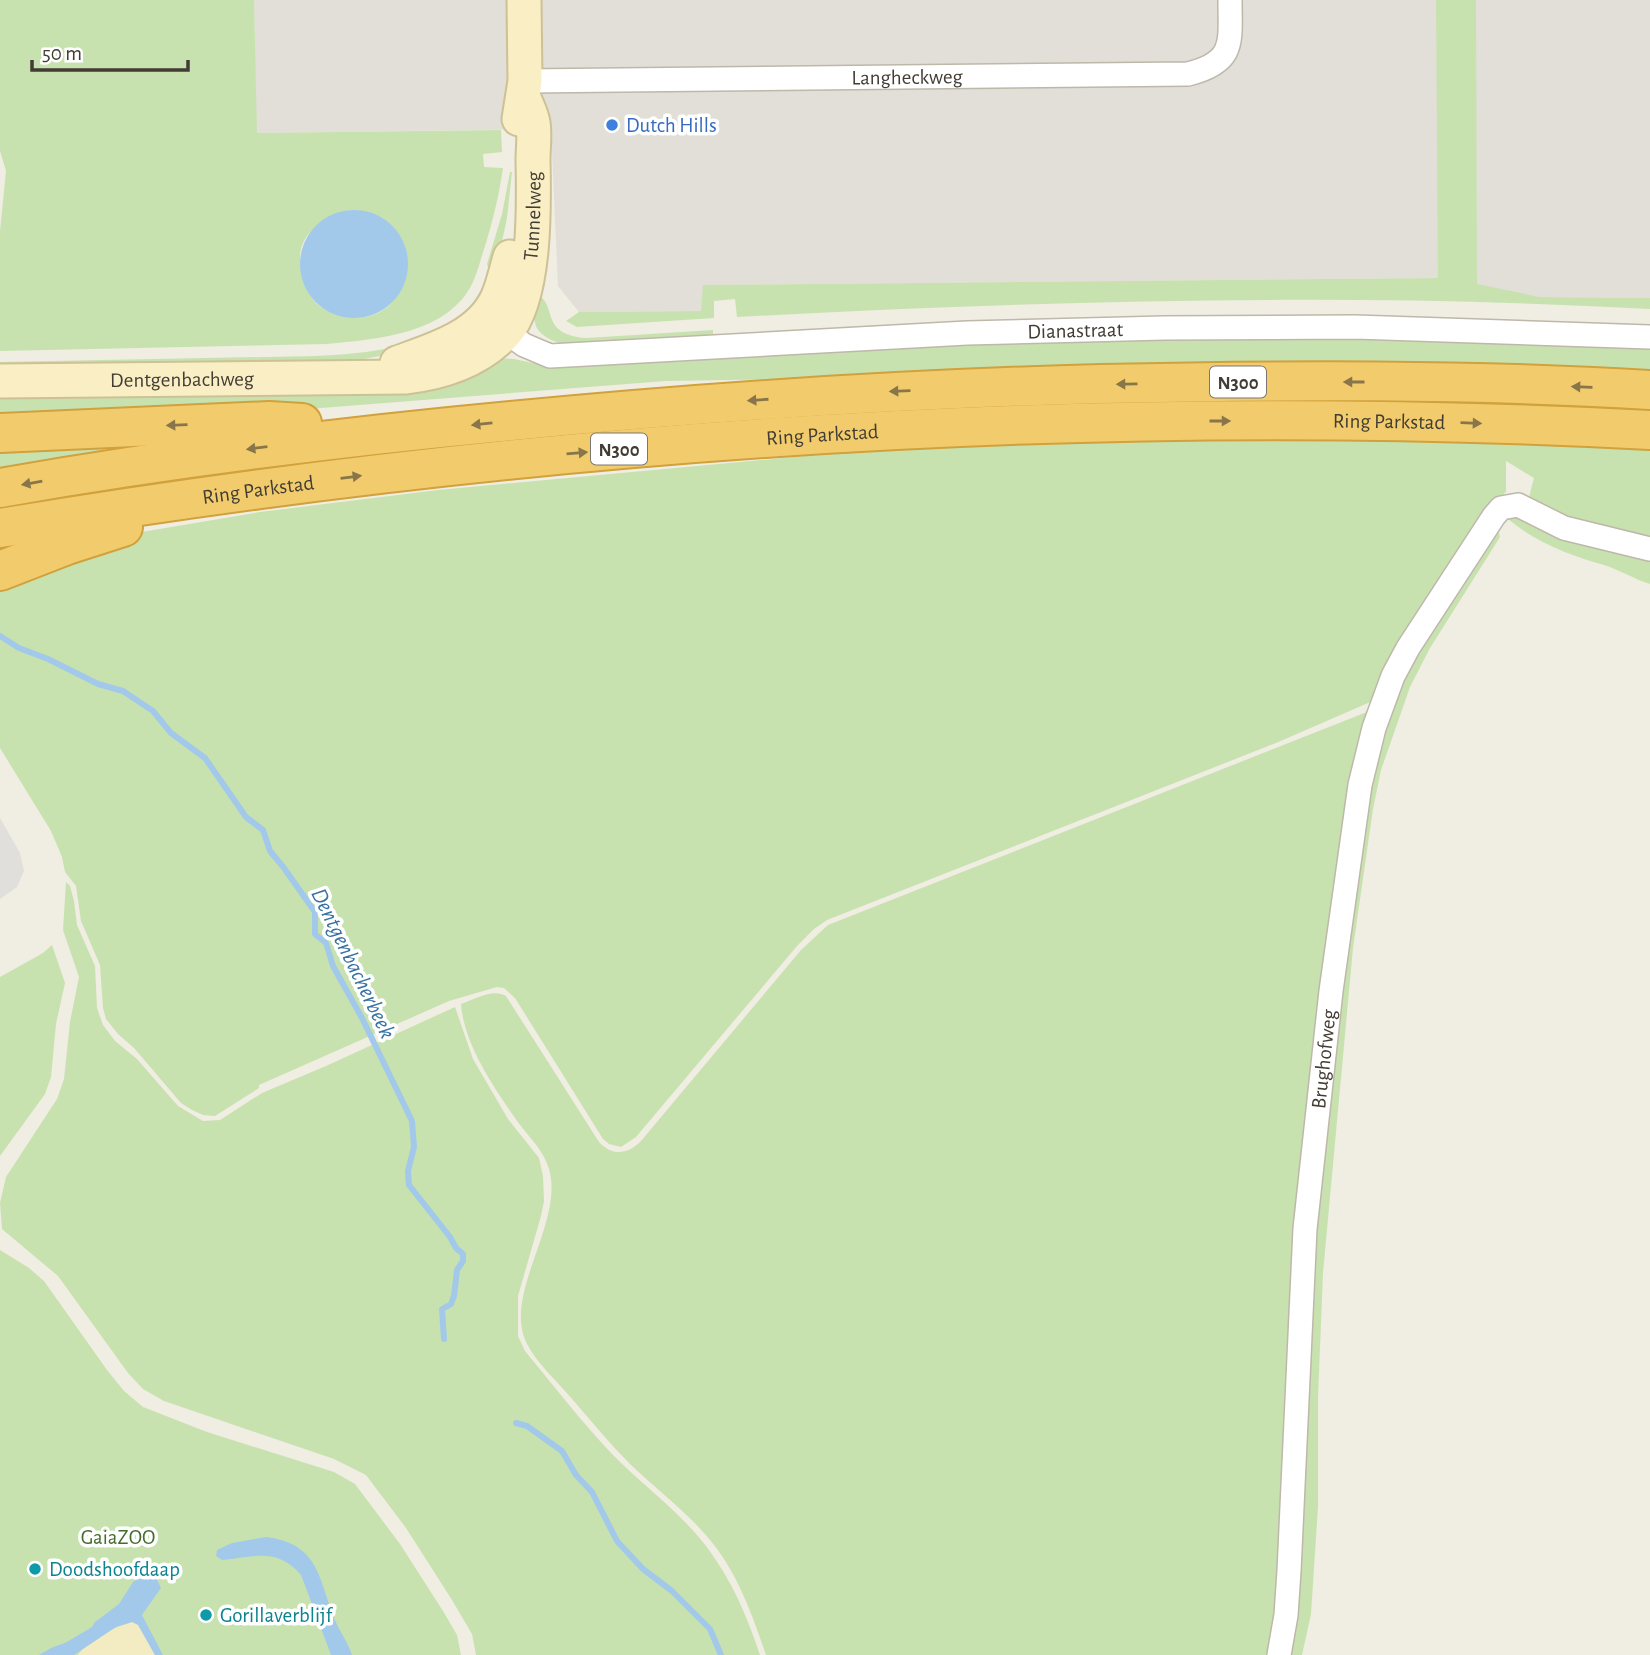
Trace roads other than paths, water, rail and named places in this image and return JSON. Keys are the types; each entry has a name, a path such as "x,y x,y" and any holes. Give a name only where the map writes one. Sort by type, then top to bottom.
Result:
{"highway":[{"name":"Ring Parkstad","path":"0,488 252,449 422,430 669,405 887,391 1186,382 1401,382 1650,390"},
{"name":"N300","path":"0,433 269,421 422,430"},
{"name":"Ring Parkstad","path":"0,527 376,474 673,444 1068,423 1403,421 1650,430"},
{"name":"N300","path":"0,571 66,545 235,492"}],"street":[{"name":"Tunnelweg","path":"496,324 517,313 525,285 532,241 533,121 525,89 524,0"},
{"name":"Langheckweg","path":"525,89 1188,74 1208,69 1220,61 1227,51 1230,36 1230,0"},
{"name":"Dianastraat","path":"496,324 535,351 550,356 967,333 1164,328 1355,327 1650,337"},
{"name":"Dentgenbachweg","path":"0,381 405,377 439,372 484,350 496,324"},
{"name":"Brughofweg","path":"1279,1655 1286,1615 1289,1571 1300,1302 1310,1167 1360,785 1383,702 1408,648 1494,516 1502,508 1510,505 1526,507 1564,528 1650,549"}],"water":[{"path":"354,210 375,214 392,226 404,243 408,264 404,285 392,302 375,314 354,318 333,314 316,302 304,285 300,264 304,243 316,226 333,214"},
{"path":"266,1537 284,1541 307,1555 320,1577 335,1620 352,1655 331,1655 301,1575 292,1566 274,1557 222,1560 216,1556 217,1550 232,1543"},
{"path":"144,1575 155,1575 161,1588 142,1615 163,1655 155,1655 138,1625 132,1622 116,1627 74,1655 39,1655 92,1627 119,1604 133,1582"}],"waterway":[{"name":"Dentgenbacherbeek","path":"0,636 19,648 98,684 123,691 153,711 171,733 205,758 246,817 263,830 270,851 315,912 315,934 326,943 333,966 362,1018 412,1121 414,1147 408,1171 409,1185 463,1254 463,1261 457,1270 451,1304 442,1309 444,1339"},
{"name":"Dentgenbacherbeek","path":"516,1423 527,1426 562,1451 576,1475 592,1492 617,1541 643,1569 672,1591 710,1629 721,1655"}],"place":[{"name":"Dutch Hills","path":"612,125"},
{"name":"Doodshoofdaap","path":"35,1569"},
{"name":"Gorillaverblijf","path":"206,1615"}],"park label":[{"name":"GaiaZOO","path":"118,1537"}]}
